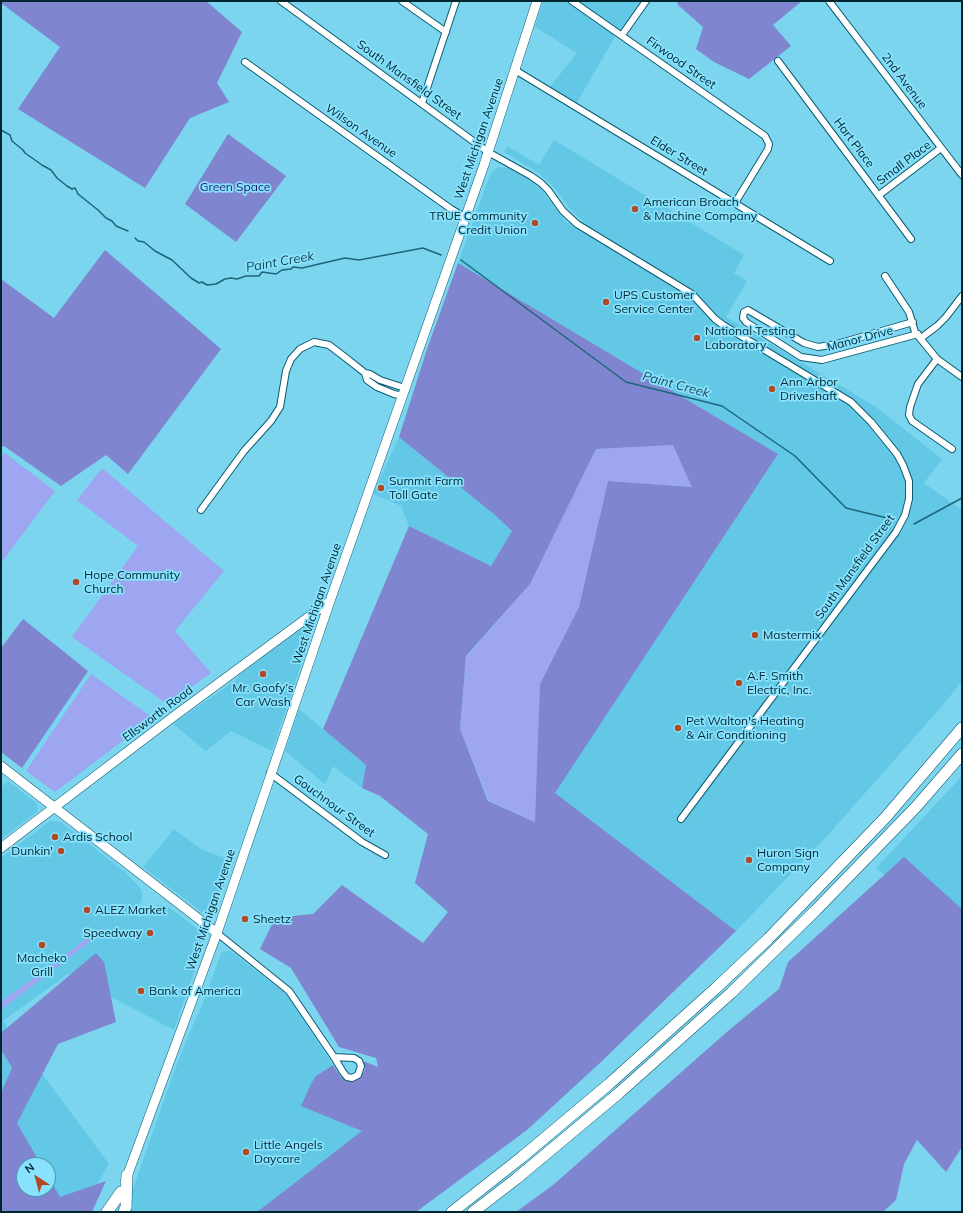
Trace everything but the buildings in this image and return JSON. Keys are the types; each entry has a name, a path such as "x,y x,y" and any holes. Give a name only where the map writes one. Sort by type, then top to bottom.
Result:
{"highway":[{"path":"452,1212 516,1162 610,1084 721,984 768,939 885,818 962,728"},
{"path":"473,1212 619,1093 731,993 816,910 911,812 962,754"},
{"path":"124,1212 126,1207 127,1175"},
{"path":"107,1212 121,1192"}],"main road":[{"name":"West Michigan Avenue","path":"113,1212 216,933 330,601 488,152 537,1"},
{"name":"Ellsworth Road","path":"1,848 330,601"},
{"path":"1,766 216,933"}],"street":[{"name":"South Mansfield Street","path":"281,1 488,152 541,183 563,211 577,224 692,294 715,319 723,325 851,402 871,422 897,454 903,464 909,481 909,499 905,515 896,532 681,819"},
{"path":"402,1 446,32"},
{"path":"422,103 456,1"},
{"name":"Firwood Street","path":"572,1 761,132 768,140 768,149 735,203"},
{"path":"622,35 646,1"},
{"name":"2nd Avenue","path":"829,1 962,175"},
{"name":"Hart Place","path":"778,61 911,239"},
{"name":"Wilson Avenue","path":"245,62 451,209 465,217"},
{"name":"Elder Street","path":"515,70 830,261"},
{"name":"Small Place","path":"879,195 941,148"},
{"path":"885,276 910,312 915,332 920,336 937,359 962,377"},
{"name":"Manor Drive","path":"912,322 837,344 818,347 804,343 748,310 744,312 742,318 801,357 822,360 920,336 942,322 962,296"},
{"path":"201,510 244,451 271,420 280,407 286,370 291,359 300,349 314,342 329,345 365,373 370,374 404,392"},
{"path":"937,359 918,384 910,407 909,415 912,421 952,448"},
{"name":"Gouchnour Street","path":"270,774 362,842 385,855"},
{"path":"216,933 289,991 347,1077 352,1078 358,1075 361,1066 359,1061 354,1058 334,1057"}],"shaded area":[{"path":"543,1 642,1 622,29 619,30 576,104 549,88 577,53 535,27"},
{"path":"554,140 744,255 734,273 747,281 726,317 876,407 942,459 924,483 962,510 962,681 943,705 828,835 736,931 554,793 635,667 778,454 458,263 490,175 497,167 509,168 532,180 545,194 566,222 578,229 583,221 572,211 552,185 540,174 504,152 507,146 539,165"},
{"path":"399,437 496,516 512,531 491,566 409,526 401,506 373,494"},
{"path":"673,445 693,487 608,481 579,607 540,684 536,822 489,801 460,729 466,657 530,584 596,449"},
{"path":"5,453 55,491 1,563 1,456"},
{"path":"102,468 224,571 175,631 211,673 167,704 72,637 138,546 77,500"},
{"path":"305,627 310,630 310,638 272,751 231,731 206,751 173,724 233,682 244,671 298,629"},
{"path":"91,674 153,718 55,792 26,771"},
{"path":"299,709 366,765 362,788 333,766 325,784 285,751"},
{"path":"962,776 962,935 876,868"},
{"path":"8,781 34,801 37,805 38,811 1,839 1,787"},
{"path":"50,821 57,821 62,823 124,871 140,888 142,892 142,901 134,910 139,918 155,906 166,905 203,933 205,940 174,1030 68,974 3,1021 109,1164 81,1212 1,1212 1,858"},
{"path":"174,829 202,850 234,861 217,904 211,913 206,915 203,913 143,867"},
{"path":"101,928 104,931 1,1010 1,1002"},
{"path":"229,950 287,995 333,1065 316,1076 363,1131 257,1212 125,1212 188,1036 203,1003 221,953"}],"green space":[{"path":"1,1 206,1 242,32 217,83 229,102 190,118 145,188 18,109 60,47 1,3"},
{"path":"677,1 802,1 773,25 791,46 749,79 714,62 696,49 703,27 678,5"},
{"name":"Green Space","path":"228,134 286,176 236,242 185,204"},
{"path":"105,250 221,349 128,474 106,455 61,486 4,446 1,447 1,279 54,318"},
{"path":"458,263 778,454 555,793 736,931 601,1062 527,1130 416,1212 257,1212 362,1131 301,1106 316,1076 333,1065 341,1077 348,1081 352,1081 359,1078 364,1072 365,1068 363,1061 378,1067 376,1058 339,1047 291,968 260,949 275,918 313,914 342,885 423,943 448,912 415,883 428,834 380,796 362,788 366,765 323,729 409,526 491,566 512,531 496,516 399,437 427,349","holes":["673,445 692,487 608,481 579,607 540,684 535,822 488,801 460,729 466,656 530,584 596,449"]},
{"path":"23,619 88,671 22,768 1,752 1,648"},
{"path":"904,857 962,909 962,1147 946,1172 917,1140 904,1164 896,1200 883,1212 516,1212 553,1185 728,1031 779,989 788,962"},
{"path":"96,953 104,962 116,1022 58,1044 17,1123 36,1157 16,1157 16,1197 56,1197 56,1190 60,1197 106,1181 92,1212 1,1212 1,1093 12,1068 1,1049 1,1033"}],"waterway":[{"name":"Paint Creek","path":"1,130 10,135 12,141 25,153 51,170 57,178 67,186 72,189 75,188 78,194 106,218 112,221 116,226 128,231"},
{"name":"Paint Creek","path":"135,238 172,260 191,278 199,283 202,282 207,285 216,284 225,279 259,276 262,272 276,274 282,270 291,269 293,267 302,268 345,258 359,260 423,248 441,255"},
{"name":"Paint Creek","path":"461,260 626,382 722,406 795,456 846,508 887,518"},
{"name":"Paint Creek","path":"914,524 962,498"}],"place":[{"name":"American Broach & Machine Company","path":"635,209"},
{"name":"TRUE Community Credit Union","path":"535,223"},
{"name":"UPS Customer Service Center","path":"606,302"},
{"name":"National Testing Laboratory","path":"697,338"},
{"name":"Ann Arbor Driveshaft","path":"772,389"},
{"name":"Summit Farm Toll Gate","path":"381,488"},
{"name":"Hope Community Church","path":"76,582"},
{"name":"Mastermix","path":"755,635"},
{"name":"Mr. Goofy’s Car Wash","path":"263,674"},
{"name":"A.F. Smith Electric, Inc.","path":"739,683"},
{"name":"Pet Walton's Heating & Air Conditioning","path":"678,728"},
{"name":"Ardis School","path":"55,837"},
{"name":"Dunkin'","path":"61,851"},
{"name":"Huron Sign Company","path":"749,860"},
{"name":"ALEZ Market","path":"87,910"},
{"name":"Sheetz","path":"245,919"},
{"name":"Speedway","path":"150,933"},
{"name":"Macheko Grill","path":"42,945"},
{"name":"Bank of America","path":"141,991"},
{"name":"Little Angels Daycare","path":"246,1152"}]}
